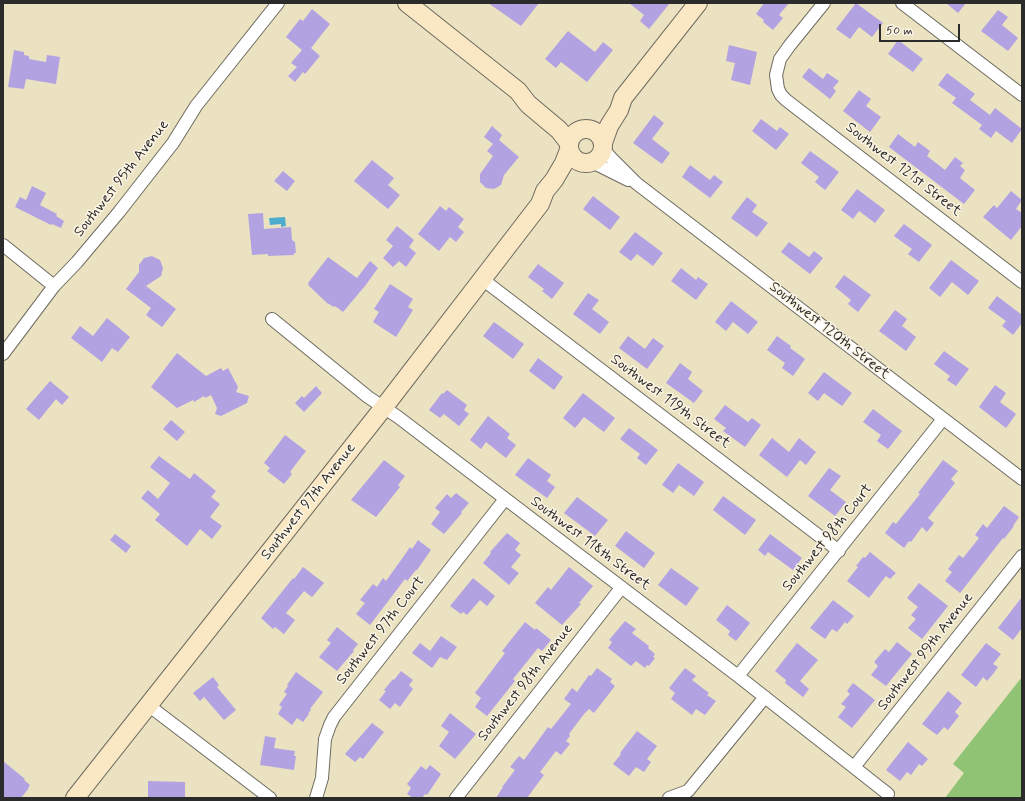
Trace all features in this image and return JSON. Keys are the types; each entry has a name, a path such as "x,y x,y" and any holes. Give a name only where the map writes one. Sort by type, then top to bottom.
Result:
{"street":[{"name":"Southwest 95th Avenue","path":"3,354 54,286 77,262 127,202 173,143 196,106 278,3"},
{"path":"407,3 518,91 532,98 570,124 598,134 596,154"},
{"path":"569,146 574,133 586,129 623,98 698,3"},
{"name":"Southwest 121st Street","path":"824,3 782,56 778,64 776,75 778,89 786,100 1022,282"},
{"path":"902,3 1022,95"},
{"path":"518,91 528,104 559,130 569,146 571,155 581,162 596,154 608,126 619,110 623,98"},
{"name":"Southwest 97th Avenue","path":"75,798 384,407 540,204 545,191 554,180 564,163 569,146"},
{"name":"Southwest 97th Avenue","path":"540,204 551,198 573,171 596,154"},
{"name":"Southwest 120th Street","path":"596,154 636,183 1022,479"},
{"path":"3,245 54,286"},
{"name":"Southwest 119th Street","path":"482,279 839,551"},
{"name":"Southwest 118th Street","path":"272,319 368,396 738,676 888,794"},
{"name":"Southwest 98th Court","path":"738,676 943,419"},
{"name":"Southwest 97th Court","path":"316,798 322,778 326,739 334,717 505,499"},
{"name":"Southwest 99th Avenue","path":"854,767 1022,556"},
{"name":"Southwest 98th Avenue","path":"456,798 621,588"},
{"path":"669,798 688,791 765,697"},
{"path":"148,705 270,798"}],"green space":[{"path":"1022,677 1022,798 945,798 964,773 953,764"}],"water":[{"path":"285,217 286,226 281,227 281,224 270,225 269,218"}],"building":[{"path":"488,3 539,3 521,26"},
{"path":"629,3 670,3 649,29 640,21 644,15"},
{"path":"764,3 789,3 779,15 783,18 773,30 756,14"},
{"path":"856,3 883,23 872,37 859,27 850,39 836,29"},
{"path":"946,3 966,3 958,13"},
{"path":"312,9 330,24 311,48 320,56 305,74 303,72 295,82 288,76 297,67 291,63 302,50 286,37 300,19 303,21"},
{"path":"998,10 1008,17 1002,25 1018,38 1008,51 981,31"},
{"path":"568,31 595,52 603,42 613,50 587,82 561,62 556,68 545,59"},
{"path":"898,40 923,59 913,72 888,54"},
{"path":"729,45 757,52 750,85 731,80 735,63 726,61"},
{"path":"14,50 24,52 24,55 29,56 29,59 46,62 47,55 60,57 56,84 26,79 24,89 8,87"},
{"path":"809,68 823,79 827,73 839,81 833,88 836,91 830,99 802,77"},
{"path":"947,73 975,94 970,100 990,115 995,108 1022,129 1012,143 996,131 991,138 979,129 982,125 952,103 956,98 938,85"},
{"path":"859,90 871,99 866,106 881,117 870,132 843,111"},
{"path":"654,115 664,123 652,139 670,153 662,164 633,143"},
{"path":"761,119 777,131 780,127 789,134 776,150 752,131"},
{"path":"492,126 502,135 499,140 519,157 504,175 501,185 494,189 486,188 480,182 480,174 493,156 487,151 493,144 484,137"},
{"path":"898,134 915,147 918,142 930,151 927,156 945,170 955,157 963,163 960,166 965,170 960,178 975,190 964,204 889,147"},
{"path":"810,151 839,172 825,190 815,182 819,177 801,163"},
{"path":"372,160 394,178 388,185 400,195 388,209 354,181"},
{"path":"690,165 710,180 714,175 723,182 710,198 682,177"},
{"path":"283,171 295,181 287,191 274,181"},
{"path":"32,186 46,193 40,205 57,214 56,216 64,221 61,228 52,224 51,225 15,207 20,197 26,200"},
{"path":"857,189 885,210 875,223 859,211 853,219 841,210"},
{"path":"1011,191 1022,200 1016,209 1022,213 1022,226 1011,240 983,217 994,205 997,208"},
{"path":"593,196 620,217 610,230 583,209"},
{"path":"747,197 757,205 752,212 768,223 757,237 731,218"},
{"path":"440,206 446,211 449,207 464,219 458,227 464,232 456,242 450,237 439,251 418,234"},
{"path":"263,213 264,229 291,227 292,240 295,242 296,253 294,253 294,255 252,255 248,214"},
{"path":"904,224 932,245 919,262 908,254 912,249 894,236"},
{"path":"397,226 414,240 409,247 416,253 406,267 399,261 393,267 383,258 393,246 386,240"},
{"path":"635,232 663,253 653,266 637,254 631,261 619,252"},
{"path":"789,242 809,257 814,251 823,258 810,274 781,252"},
{"path":"152,256 160,260 163,268 161,276 146,286 176,309 162,327 146,315 151,308 126,289 139,272 139,265 144,258"},
{"path":"328,257 357,278 370,261 378,268 343,312 335,306 334,307 327,303 308,285"},
{"path":"951,260 979,281 968,295 952,282 940,297 929,288"},
{"path":"538,264 564,283 552,299 542,291 544,289 528,277"},
{"path":"681,268 696,280 698,277 708,284 696,300 671,281"},
{"path":"844,275 871,295 858,312 848,304 851,300 835,287"},
{"path":"390,284 413,299 408,307 413,310 396,337 373,322 379,312 374,309"},
{"path":"588,293 599,300 592,309 609,322 600,334 573,314"},
{"path":"997,296 1022,315 1022,323 1013,335 1002,326 1006,321 988,308"},
{"path":"731,301 758,322 748,334 733,322 726,331 715,322"},
{"path":"895,310 907,319 902,326 916,337 906,351 879,331"},
{"path":"107,318 130,337 118,352 112,348 102,362 71,338 80,326 93,336"},
{"path":"494,322 524,344 513,359 483,336"},
{"path":"628,336 645,349 653,338 664,346 647,369 619,348"},
{"path":"777,336 805,359 793,376 782,368 785,363 767,350"},
{"path":"944,351 969,369 956,386 947,380 950,376 934,364"},
{"path":"177,353 206,376 221,368 223,371 228,368 238,387 236,392 249,396 247,403 221,416 215,414 217,408 211,395 205,398 204,396 194,402 193,400 177,408 151,387"},
{"path":"538,358 563,377 554,390 529,371"},
{"path":"680,363 692,372 688,379 703,391 694,403 666,383"},
{"path":"824,372 852,393 842,406 824,393 818,401 808,393"},
{"path":"50,381 69,397 62,405 56,399 39,420 26,409"},
{"path":"995,385 1006,393 1000,402 1016,414 1006,428 979,407"},
{"path":"316,386 322,393 304,412 295,403 302,396 304,398"},
{"path":"447,390 467,405 464,410 469,414 459,426 444,414 440,418 429,410 442,393 443,394"},
{"path":"583,393 615,418 604,432 584,417 575,428 563,418"},
{"path":"725,405 748,422 752,418 761,425 745,447 723,431 726,428 714,419"},
{"path":"873,409 902,431 888,449 877,441 881,435 863,422"},
{"path":"488,416 510,434 507,438 516,445 506,458 486,442 481,449 470,440"},
{"path":"171,420 185,432 177,441 163,429"},
{"path":"629,428 658,450 646,465 637,458 640,454 620,439"},
{"path":"285,435 306,451 290,472 292,474 284,484 267,471 270,468 264,463"},
{"path":"772,438 789,452 799,438 816,452 806,465 800,460 787,477 759,455"},
{"path":"159,456 190,479 194,473 216,491 211,497 220,504 210,517 222,526 212,539 200,529 187,546 155,520 160,514 141,498 148,490 158,499 170,483 150,467"},
{"path":"528,458 551,475 547,481 555,487 547,498 515,475"},
{"path":"384,460 405,476 398,485 400,487 376,517 351,500"},
{"path":"943,460 958,471 951,479 955,483 928,518 934,523 927,532 922,527 911,542 909,541 904,548 885,533 893,522 896,524 920,494 918,493"},
{"path":"678,463 704,482 694,496 679,485 673,493 662,485"},
{"path":"829,468 841,476 830,490 846,502 835,516 808,496"},
{"path":"456,493 469,503 444,534 431,524 440,512 435,508 447,494 451,498"},
{"path":"723,496 756,520 745,535 713,510"},
{"path":"577,497 608,520 595,536 564,513"},
{"path":"1004,506 1019,517 1004,539 1003,538 960,593 945,581 952,572 948,569 959,555 963,558 979,538 975,535 983,524 987,528"},
{"path":"626,531 655,553 644,568 615,546"},
{"path":"507,533 520,543 515,550 521,555 511,567 519,573 509,585 483,563 491,553 490,552"},
{"path":"115,534 131,546 126,553 110,540"},
{"path":"770,534 802,558 793,570 768,552 765,556 758,550"},
{"path":"418,540 431,550 417,570 407,581 405,579 370,625 356,614 365,603 360,600 373,584 377,587 383,578 386,581 410,547 412,549"},
{"path":"870,552 896,573 890,579 886,576 869,598 847,581 858,567 856,566 863,557 865,558"},
{"path":"303,567 324,583 312,597 304,591 286,613 295,620 284,634 275,627 273,629 261,618"},
{"path":"569,567 593,586 579,603 581,604 562,625 535,603 548,587 551,590"},
{"path":"671,568 699,588 686,606 658,585"},
{"path":"473,578 495,596 487,606 480,600 467,615 463,612 461,614 450,606"},
{"path":"919,583 948,606 922,639 908,628 916,619 911,615 918,607 907,598"},
{"path":"1022,597 1022,628 1013,640 998,628"},
{"path":"833,600 854,616 847,624 845,622 837,632 832,629 825,639 810,628"},
{"path":"727,605 750,623 736,641 728,635 730,631 716,620"},
{"path":"625,621 636,629 632,633 649,646 648,648 655,654 653,657 655,658 649,666 647,665 645,668 636,661 631,666 608,648 612,642 609,640"},
{"path":"525,622 535,630 536,628 551,640 542,651 538,648 513,679 515,681 487,716 475,707 481,698 475,693 505,653 502,651"},
{"path":"337,627 358,644 337,671 319,657 331,643 327,640"},
{"path":"441,636 457,647 447,660 440,657 432,668 412,653 420,643 430,651"},
{"path":"897,642 912,654 886,686 871,675 878,666 874,662 885,649 889,652"},
{"path":"797,643 818,660 800,681 809,689 803,697 785,683 786,680 775,671"},
{"path":"986,643 1001,654 993,664 998,667 993,674 987,681 983,677 976,687 961,675"},
{"path":"597,668 612,679 610,682 615,686 594,713 589,709 584,714 569,734 570,736 566,741 570,744 561,755 556,751 540,772 544,775 527,798 496,798 502,787 515,770 510,767 519,756 524,760 548,727 551,729 571,704 564,699 572,688 577,692 589,675 591,676"},
{"path":"685,668 696,676 692,680 709,693 707,695 716,701 705,715 696,709 692,715 671,699 675,693 669,688"},
{"path":"401,671 413,680 409,685 413,689 400,707 395,703 390,709 379,700 386,691 384,690"},
{"path":"296,672 323,692 310,709 309,714 303,722 297,718 292,725 278,714 282,707 279,705 287,694 284,692 288,686 287,685"},
{"path":"213,677 219,685 217,687 236,710 224,720 204,697 200,701 193,693"},
{"path":"853,683 875,700 852,728 838,717 846,707 841,704 850,694 847,691"},
{"path":"948,691 962,703 955,712 959,716 948,730 944,727 937,735 922,724"},
{"path":"450,713 476,734 455,759 439,746 449,732 441,726"},
{"path":"372,723 384,732 363,759 360,757 355,762 345,754"},
{"path":"637,731 657,746 647,759 651,762 644,772 636,767 629,776 613,764"},
{"path":"265,736 276,738 274,748 295,751 294,756 296,756 294,770 260,765"},
{"path":"908,742 928,759 922,766 919,764 911,775 907,772 900,781 886,770"},
{"path":"3,761 30,785 21,798 3,798"},
{"path":"430,765 441,774 427,795 425,794 422,798 413,798 407,794 411,788 407,784 421,766 426,770"},
{"path":"148,781 185,782 185,798 148,798"}]}
